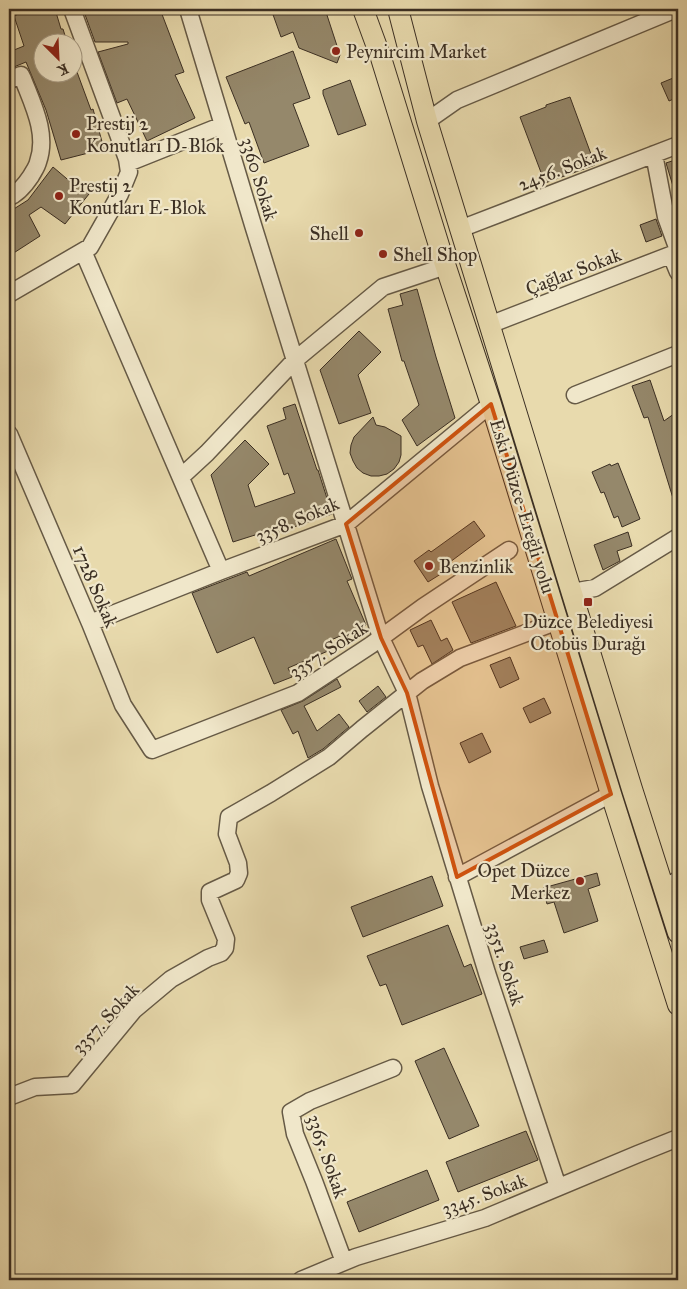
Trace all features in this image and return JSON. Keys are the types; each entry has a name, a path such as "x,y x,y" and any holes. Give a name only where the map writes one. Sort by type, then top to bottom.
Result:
{"main road":[{"name":"Eski Düzce-Ereğli yolu","path":"363,9 492,404 611,794 678,1005"},
{"name":"Eski Düzce-Ereğli yolu","path":"398,9 427,121 632,789 671,884 678,933"}],"street":[{"path":"9,294 90,247 120,194 129,172 128,163 118,134 72,9"},
{"name":"3360 Sokak","path":"188,9 346,524"},
{"path":"427,121 457,100 676,9"},
{"path":"9,80 21,75 36,113 42,141 38,163 28,181 16,195 9,198"},
{"path":"128,163 223,125"},
{"name":"2456. Sokak","path":"460,229 678,145"},
{"path":"654,154 666,217 676,252 678,272"},
{"path":"83,251 221,571"},
{"name":"Çağlar Sokak","path":"489,325 676,252"},
{"path":"181,477 207,453 295,360 383,287 446,266"},
{"path":"575,395 678,354"},
{"name":"3358. Sokak","path":"90,623 346,524 492,404"},
{"name":"1728 Sokak","path":"9,434 123,705 152,750"},
{"name":"3351. Sokak","path":"346,524 381,638 407,693 430,786 490,983 558,1187"},
{"path":"572,592 595,588 678,537"},
{"name":"3357. Sokak","path":"152,750 298,693 509,550"},
{"path":"407,693 422,681 460,658 558,621"},
{"name":"3357. Sokak","path":"9,1097 35,1087 72,1085 134,1010 172,979 208,958 221,954 225,948 226,939 210,900 210,892 236,880 239,873 238,863 227,834 228,817 329,757 407,693"},
{"path":"458,877 611,794"},
{"name":"3365. Sokak","path":"344,1262 295,1134 291,1112 310,1101 393,1068"},
{"name":"3345. Sokak","path":"301,1280 356,1257 484,1218 678,1138"}],"highlighted area":[{"path":"491,404 611,794 457,877 407,693 381,638 346,524"}],"building":[{"path":"30,9 55,9 61,29 64,32 32,32 32,76 26,62 9,69 9,52 24,46 14,16"},
{"path":"83,9 160,9 184,72 175,75 195,118 147,141 127,99 117,103 98,52 128,44 128,42 95,42"},
{"path":"271,9 325,9 340,55 337,63 299,48 293,32 281,37"},
{"path":"293,51 310,98 293,104 309,146 264,163 249,122 245,124 226,77"},
{"path":"678,76 678,97 669,101 661,83"},
{"path":"350,80 366,125 338,135 323,90"},
{"path":"34,82 81,82 91,110 93,109 104,149 61,160 46,110"},
{"path":"570,97 595,165 545,183 520,117"},
{"path":"678,159 678,195 676,196 666,163"},
{"path":"53,167 73,184 74,182 89,194 65,224 41,207 29,215 40,236 9,256 9,212 28,200"},
{"path":"656,219 662,236 646,242 640,225"},
{"path":"417,289 455,418 417,446 402,420 419,405 404,361 402,361 388,309 403,305 400,294"},
{"path":"359,331 381,352 358,375 371,413 339,424 320,370"},
{"path":"650,380 664,421 678,411 678,508 676,508 648,417 644,418 632,386"},
{"path":"295,404 332,514 276,533 274,529 233,542 211,475 245,440 269,464 248,485 255,507 295,493 288,473 284,475 267,426 286,419 283,408"},
{"path":"373,417 376,425 385,427 401,436 399,462 387,474 379,476 363,473 357,468 350,453 354,437"},
{"path":"618,463 640,519 622,527 618,516 614,518 604,492 601,493 592,472 610,464 611,466"},
{"path":"474,521 485,536 442,568 444,572 428,582 414,561 429,550 431,552"},
{"path":"628,532 632,546 617,551 620,561 603,570 594,545"},
{"path":"336,539 352,579 347,581 366,625 324,643 328,651 288,668 292,677 274,684 254,637 217,653 192,593 247,572 249,576"},
{"path":"496,582 516,626 471,643 452,602"},
{"path":"431,620 441,641 447,638 453,650 432,664 423,645 418,647 410,630"},
{"path":"510,657 519,679 500,688 490,665"},
{"path":"337,679 341,687 304,706 317,731 339,714 349,727 323,749 308,758 298,731 293,734 281,710 303,701"},
{"path":"378,686 386,697 367,712 359,701"},
{"path":"544,698 551,713 530,723 523,708"},
{"path":"482,733 491,752 469,763 460,743"},
{"path":"597,873 600,885 588,889 598,921 564,933 554,902 547,904 543,888"},
{"path":"432,876 443,906 363,937 351,907"},
{"path":"448,925 464,967 471,964 482,994 402,1025 386,984 380,986 367,956"},
{"path":"544,940 548,952 524,959 520,947"},
{"path":"444,1048 479,1126 449,1139 415,1061"},
{"path":"526,1131 538,1160 458,1192 446,1162"},
{"path":"427,1170 439,1200 359,1232 347,1202"}],"place":[{"name":"Peynircim Market","path":"336,51"},
{"name":"Prestij 2 Konutları D-Blok","path":"76,134"},
{"name":"Prestij 2 Konutları E-Blok","path":"59,196"},
{"name":"Shell","path":"359,233"},
{"name":"Shell Shop","path":"383,254"},
{"name":"Benzinlik","path":"429,566"},
{"name":"Düzce Belediyesi Otobüs Durağı","path":"588,602"},
{"name":"Opet Düzce Merkez","path":"580,881"}]}
